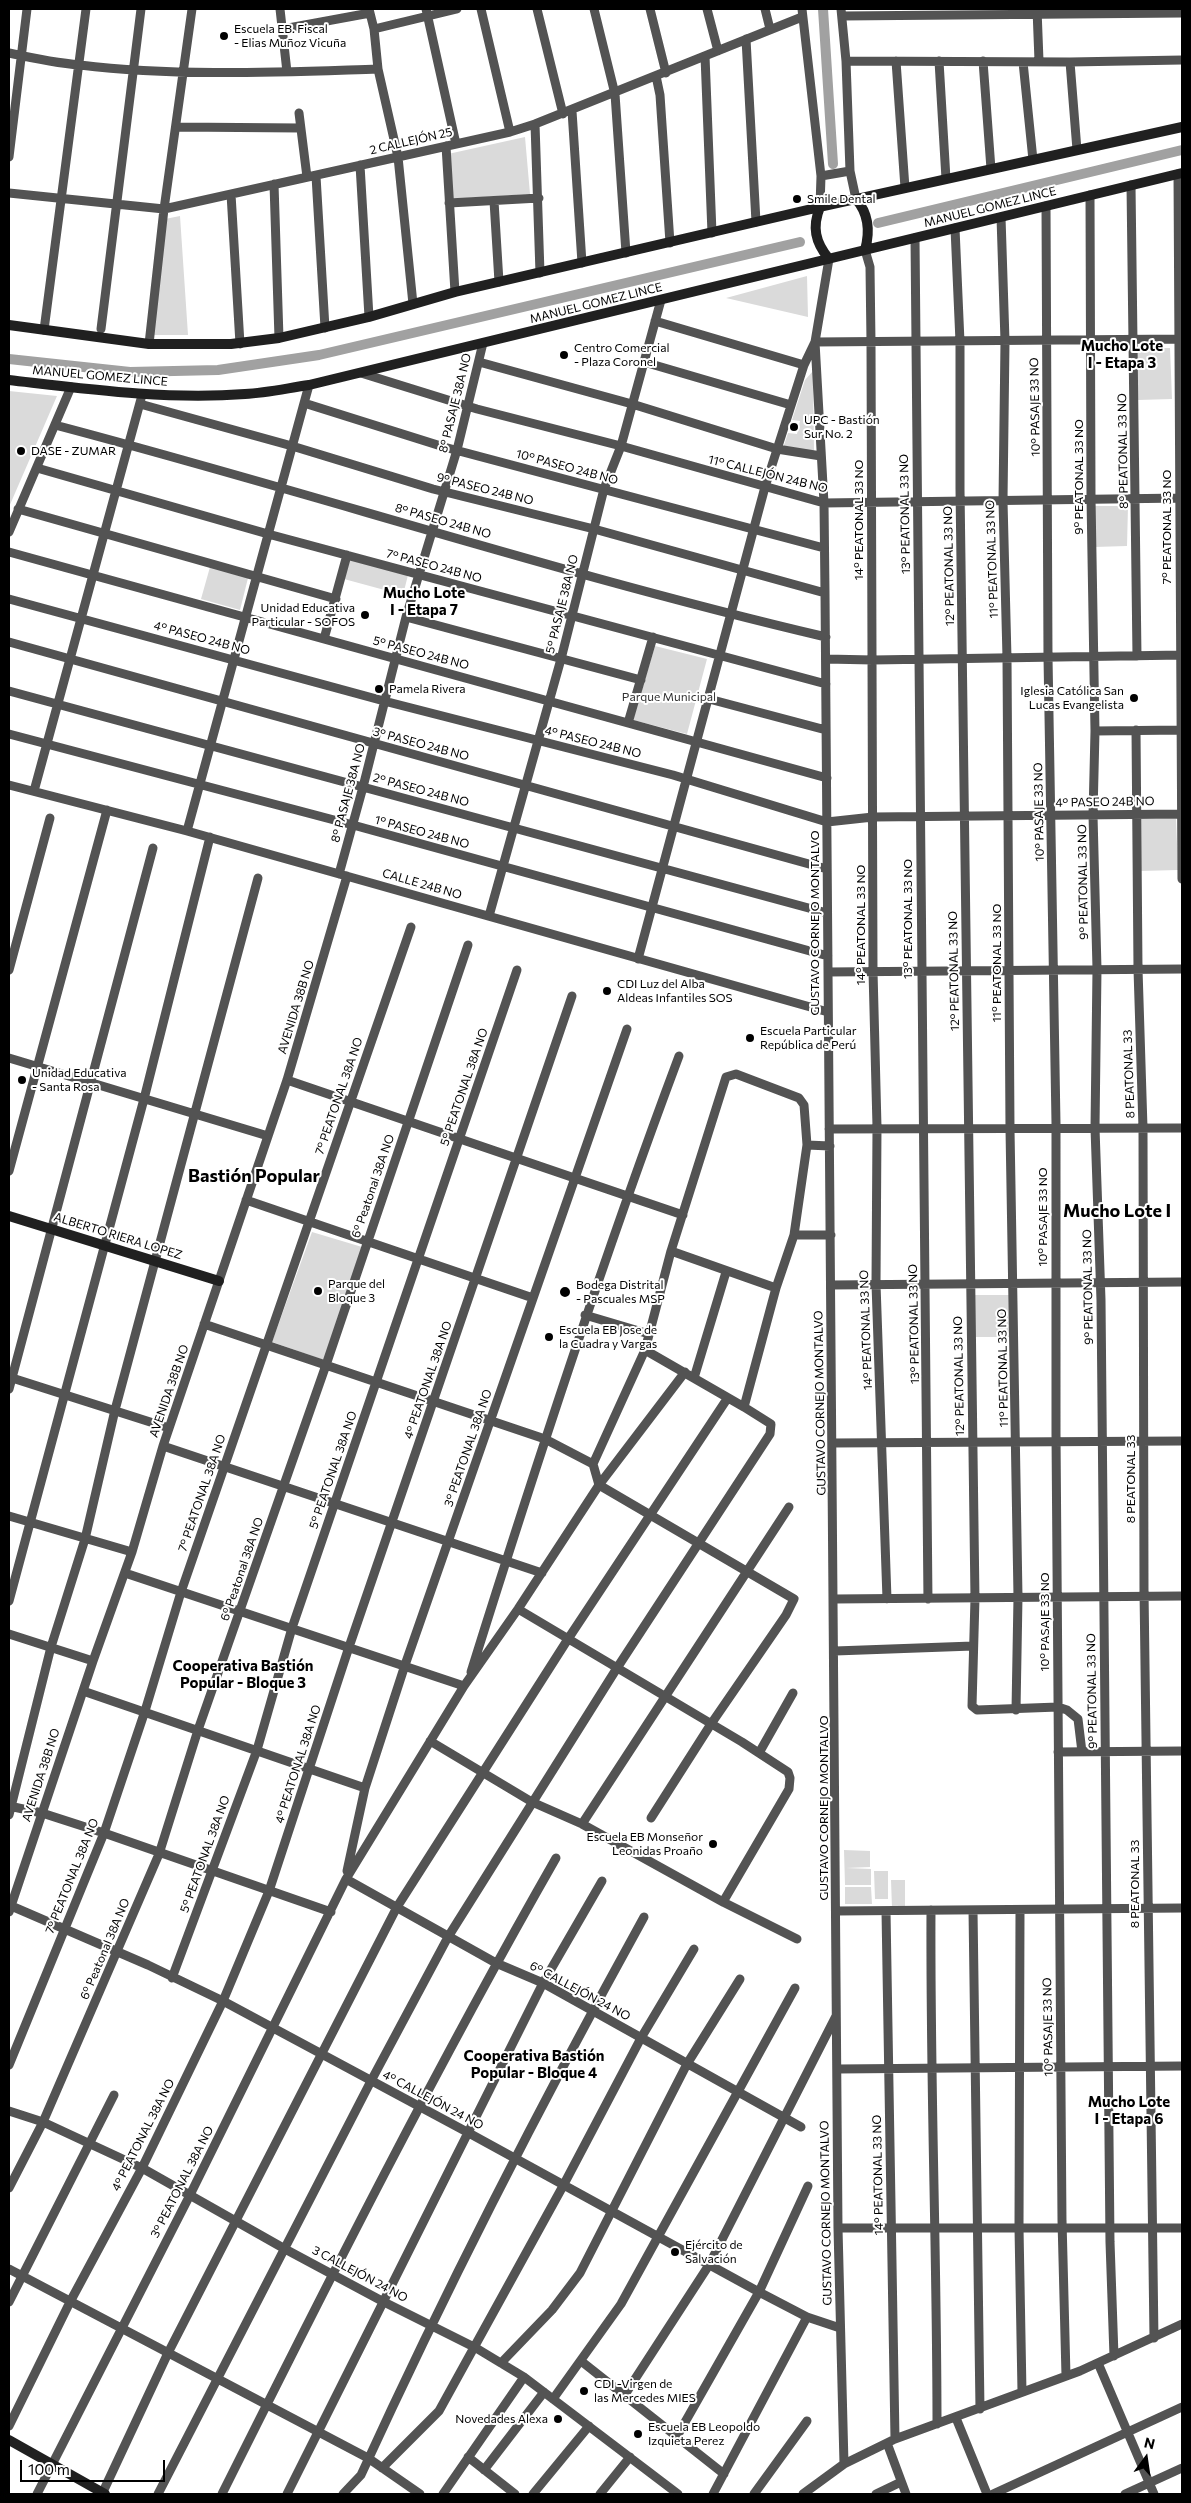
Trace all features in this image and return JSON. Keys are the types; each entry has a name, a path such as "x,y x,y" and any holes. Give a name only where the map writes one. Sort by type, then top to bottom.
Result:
{"main road":[{"path":"9,325 149,344 240,344 279,338 369,317 455,292 626,254 820,207 1182,127"},
{"name":"MANUEL GOMEZ LINCE","path":"9,380 71,387 141,399 245,394 309,385 1180,173"},
{"path":"856,199 866,216 868,235 865,250"},
{"path":"820,207 815,220 816,236 821,250 828,259"},
{"name":"ALBERTO RIERA LOPEZ","path":"9,1216 219,1281"},
{"path":"9,2440 103,2494"}],"street":[{"path":"9,157 12,105 27,9"},
{"path":"44,330 86,9"},
{"path":"101,329 141,9"},
{"path":"149,344 164,209 177,127 192,9"},
{"path":"280,9 287,72"},
{"path":"374,29 427,12 457,9"},
{"path":"481,9 510,132"},
{"path":"536,9 563,114"},
{"path":"594,9 615,94 626,254"},
{"path":"650,9 666,73"},
{"path":"707,9 718,51"},
{"path":"764,9 770,28"},
{"path":"283,28 370,11 374,29 378,69 398,157 413,304"},
{"path":"427,12 456,144"},
{"path":"856,199 850,171 846,61 842,12 1182,13"},
{"path":"1037,12 1039,61"},
{"path":"802,13 821,176 820,207"},
{"name":"2 CALLEJÓN 25","path":"9,192 164,209 312,177 510,132 535,124 666,73 802,13"},
{"path":"746,39 756,222"},
{"path":"9,53 80,65 133,69 287,72 378,69"},
{"path":"705,56 712,233"},
{"path":"846,61 1070,62 1182,60"},
{"path":"896,61 905,188"},
{"path":"939,61 946,180"},
{"path":"983,61 991,169"},
{"path":"1023,62 1034,160"},
{"path":"1070,62 1077,150"},
{"path":"656,76 660,94 670,243"},
{"path":"572,111 582,263"},
{"path":"298,114 312,177 324,328"},
{"path":"535,124 539,198 540,273"},
{"path":"177,127 300,128"},
{"path":"446,146 455,292"},
{"path":"360,166 369,317"},
{"path":"821,176 850,171"},
{"name":"7° PEATONAL 33 NO","path":"1180,173 1182,879"},
{"path":"274,184 279,338"},
{"name":"8° PEATONAL 33 NO","path":"1131,185 1137,656"},
{"path":"231,194 240,344"},
{"name":"9° PEATONAL 33 NO","path":"1090,195 1092,657 1095,731 1094,815 1097,969 1095,1128 1100,1283 1110,2228 1114,2356"},
{"path":"449,203 539,198"},
{"path":"494,201 500,282"},
{"name":"10° PASAJE 33 NO","path":"1046,206 1049,499 1048,657 1056,1129 1055,1283 1062,2228 1066,2376"},
{"name":"11° PEATONAL 33 NO","path":"1001,217 1005,341 1003,502 1007,658 1010,1129 1018,1597 1016,1710"},
{"name":"12° PEATONAL 33 NO","path":"956,228 960,342 960,501 975,1598 972,1646 972,1706 974,1710 1016,1710"},
{"name":"13° PEATONAL 33 NO","path":"914,238 920,659 928,1599"},
{"name":"14° PEATONAL 33 NO","path":"865,250 870,267 871,342 873,971 875,1111 878,1128 876,1284 887,1599"},
{"path":"638,958 744,571 765,487 804,365 815,342 828,259"},
{"name":"5° PASAJE 38A NO","path":"489,916 561,659 571,615 584,574 604,489 621,446 661,300"},
{"path":"655,321 804,365"},
{"path":"815,342 1180,340"},
{"name":"GUSTAVO CORNEJO MONTALVO","path":"815,342 824,502 826,637 829,1129 835,1599 838,2228 844,2464"},
{"name":"8° PASAJE 38A NO","path":"343,875 353,825 406,617 443,490 457,450 483,343"},
{"path":"478,362 632,404 777,449 821,456"},
{"path":"644,362 791,405"},
{"name":"11° CALLEJÓN 24B NO","path":"361,373 467,406 824,502 1003,502 1091,498 1181,498"},
{"path":"187,831 309,385"},
{"path":"9,532 71,387"},
{"path":"34,791 141,399"},
{"name":"9° PASEO 24B NO","path":"141,399 443,490 594,529 825,593"},
{"name":"10° PASEO 24B NO","path":"304,403 457,450 824,548"},
{"name":"8° PASEO 24B NO","path":"55,425 732,615 826,637"},
{"name":"7° PASEO 24B NO","path":"37,468 268,534 826,684"},
{"path":"18,509 336,599"},
{"name":"5° PASEO 24B NO","path":"9,552 827,778"},
{"path":"324,639 347,555"},
{"name":"4° PASEO 24B NO","path":"9,598 384,701 687,780 827,822 873,817 1182,814"},
{"path":"406,617 640,680"},
{"path":"628,723 653,637"},
{"name":"3° PASEO 24B NO","path":"9,642 827,869"},
{"path":"826,659 962,659 1181,655"},
{"name":"2° PASEO 24B NO","path":"9,691 827,914"},
{"path":"709,699 826,730"},
{"name":"8 PEATONAL 33","path":"1136,730 1138,969 1143,1128 1143,1441 1154,2338"},
{"path":"1095,731 1181,730"},
{"name":"1° PASEO 24B NO","path":"9,734 353,825 828,956"},
{"name":"CALLE 24B NO","path":"9,784 187,831 828,1012"},
{"path":"9,1171 106,810"},
{"path":"9,970 50,818"},
{"path":"9,1601 144,1099 210,838"},
{"path":"9,1389 10,1377 153,848"},
{"name":"AVENIDA 38B NO","path":"9,1907 125,1573 163,1446 287,1080 343,875"},
{"path":"258,878 115,1410 85,1539 51,1647 10,1809 42,1813 331,1912"},
{"name":"7° PEATONAL 38A NO","path":"9,2065 104,1833 145,1711 181,1592 411,926"},
{"name":"6º Peatonal 38A NO","path":"9,2188 43,2122 159,1854 198,1730 326,1365 468,945"},
{"path":"828,972 1182,969"},
{"name":"5° PEATONAL 38A NO","path":"172,1978 256,1750 292,1628 518,970"},
{"name":"4° PEATONAL 38A NO","path":"9,2426 70,2302 142,2168 223,2001 269,1891 349,1647 572,996"},
{"name":"3° PEATONAL 38A NO","path":"346,1879 365,1788 405,1666 628,1028"},
{"path":"125,1573 405,1666 466,1684 586,1315 627,1196 680,1056"},
{"path":"9,1058 268,1136"},
{"path":"652,1818 712,1724 786,1615 794,1599 699,1545 599,1484 593,1464 645,1350 671,1250 726,1077 736,1074 802,1100 807,1145 794,1235 776,1288 744,1408"},
{"path":"287,1080 683,1215"},
{"path":"829,1129 1182,1128"},
{"path":"807,1145 830,1146"},
{"path":"246,1200 533,1298"},
{"path":"794,1235 831,1235"},
{"path":"671,1250 726,1272 776,1288"},
{"path":"694,1378 726,1272"},
{"path":"831,1285 1182,1282"},
{"path":"586,1315 650,1334"},
{"path":"204,1324 545,1439 593,1464"},
{"path":"158,2494 370,2081 448,1936 617,1668 770,1434 771,1424 645,1350"},
{"name":"3° PEATONAL 38A NO","path":"38,2494 190,2195 346,1879 466,1684 542,1573 599,1484 685,1372"},
{"path":"10,1377 169,1428"},
{"path":"103,2494 168,2353 237,2222 397,1907 568,1639 728,1399"},
{"path":"832,1444 1182,1441"},
{"path":"163,1446 542,1573"},
{"path":"582,1824 789,1507"},
{"path":"9,1516 132,1552"},
{"path":"835,1599 1182,1596"},
{"path":"518,1609 712,1724 788,1772 790,1778 789,1789 722,1902"},
{"path":"9,1634 93,1661"},
{"path":"835,1650 972,1646"},
{"path":"83,1691 365,1788"},
{"path":"759,1753 793,1693"},
{"path":"1016,1710 1058,1707 1074,1713 1078,1719 1082,1752"},
{"path":"430,1741 532,1802 582,1824 722,1902 796,1940"},
{"path":"1058,1752 1182,1751"},
{"path":"222,2494 332,2274 496,1963 556,1858"},
{"name":"6° CALLEJÓN 24 NO","path":"346,1879 496,1963 543,1983 801,2127"},
{"path":"287,2494 382,2301 543,1983 602,1881"},
{"name":"4° CALLEJÓN 24 NO","path":"9,1907 117,1952 223,2001 759,2292 807,2317 840,2328"},
{"path":"837,1911 1182,1908"},
{"path":"931,1910 930,2068 936,2227 937,2424"},
{"path":"973,1910 974,2068 979,2228 980,2409"},
{"path":"1020,1910 1019,2228 1022,2392"},
{"name":"14° PEATONAL 33 NO","path":"886,1911 891,2228 891,2441 901,2482 906,2494"},
{"path":"343,2494 361,2475 430,2325 592,2011 644,1917"},
{"path":"382,2468 439,2411 476,2348 640,2038 694,1949"},
{"path":"501,2363 552,2310 580,2273 687,2064 740,1979"},
{"path":"553,2399 621,2304 795,1988"},
{"path":"624,2396 709,2265 786,2118 837,2014"},
{"path":"838,2069 1182,2066"},
{"path":"9,2302 114,2095"},
{"name":"3 CALLEJÓN 24 NO","path":"9,2111 43,2122 142,2168 285,2249 382,2301 476,2348 524,2377 675,2493"},
{"path":"676,2438 759,2292 808,2186"},
{"path":"838,2228 1182,2228"},
{"path":"9,2269 368,2458 413,2492"},
{"path":"713,2494 807,2317"},
{"path":"803,2494 844,2464 891,2441 1066,2376 1182,2324"},
{"path":"581,2361 676,2438 724,2474"},
{"path":"1098,2363 1154,2494"},
{"path":"443,2494 524,2377"},
{"path":"484,2470 544,2392"},
{"path":"993,2494 1182,2407"},
{"path":"956,2418 987,2494"},
{"path":"754,2494 807,2421"},
{"path":"533,2494 589,2426"},
{"path":"468,2457 515,2494"},
{"path":"600,2494 630,2457"},
{"path":"1125,2494 1182,2468"},
{"path":"876,2494 901,2482"}],"green space":[{"path":"525,137 530,194 451,199 448,154"},
{"path":"180,216 188,335 153,335 165,219"},
{"path":"807,276 808,317 726,298"},
{"path":"1137,348 1170,348 1172,399 1138,400"},
{"path":"813,371 814,451 783,448 788,433 797,434 800,421 792,420 805,380"},
{"name":"DASE - ZUMAR","path":"9,391 57,396 9,507"},
{"path":"1093,506 1128,506 1127,546 1094,547"},
{"path":"349,559 408,575 403,595 344,579"},
{"path":"210,567 248,578 240,610 201,599"},
{"name":"Parque Municipal","path":"655,646 707,659 687,734 633,720"},
{"path":"1139,819 1176,819 1178,870 1140,871"},
{"path":"312,1232 362,1247 324,1360 272,1342"},
{"path":"973,1295 1012,1295 1011,1337 973,1337"},
{"path":"844,1850 870,1851 870,1867 846,1868 871,1869 871,1885 845,1885"},
{"path":"874,1871 888,1871 888,1899 875,1899"},
{"path":"891,1880 905,1880 905,1908 892,1908"},
{"path":"845,1887 871,1887 872,1904 845,1904"}],"waterway":[{"path":"823,9 833,164"},
{"path":"878,223 1182,150"},
{"path":"9,359 130,372 218,370 319,355 800,242"}],"place":[{"name":"Escuela EB. Fiscal - Elias Muñoz Vicuña","path":"224,36"},
{"name":"Smile Dental","path":"797,199"},
{"name":"Centro Comercial - Plaza Coronel","path":"564,355"},
{"name":"UPC - Bastión Sur No. 2","path":"794,427"},
{"name":"DASE - ZUMAR","path":"21,451"},
{"name":"Unidad Educativa Particular - SOFOS","path":"365,615"},
{"name":"Pamela Rivera","path":"379,689"},
{"name":"Iglesia Católica San Lucas Evangelista","path":"1134,698"},
{"name":"CDI Luz del Alba Aldeas Infantiles SOS","path":"607,991"},
{"name":"Escuela Particular República de Perú","path":"750,1038"},
{"name":"Unidad Educativa - Santa Rosa","path":"22,1080"},
{"name":"Parque del Bloque 3","path":"318,1291"},
{"name":"Bodega Distrital - Pascuales MSP","path":"565,1292"},
{"name":"Escuela EB Jose de la Cuadra y Vargas","path":"549,1337"},
{"name":"Escuela EB Monseñor Leonidas Proaño","path":"713,1844"},
{"name":"Ejército de Salvación","path":"675,2252"},
{"name":"CDI -Virgen de las Mercedes MIES","path":"584,2391"},
{"name":"Novedades Alexa","path":"558,2419"},
{"name":"Escuela EB Leopoldo Izquieta Perez","path":"638,2434"}],"district":[{"name":"Mucho Lote I - Etapa 3","path":"1122,354"},
{"name":"Mucho Lote I - Etapa 7","path":"424,602"},
{"name":"Bastión Popular","path":"254,1176"},
{"name":"Mucho Lote I","path":"1117,1211"},
{"name":"Cooperativa Bastión Popular - Bloque 3","path":"243,1674"},
{"name":"Cooperativa Bastión Popular - Bloque 4","path":"534,2064"},
{"name":"Mucho Lote I - Etapa 6","path":"1129,2110"}]}
